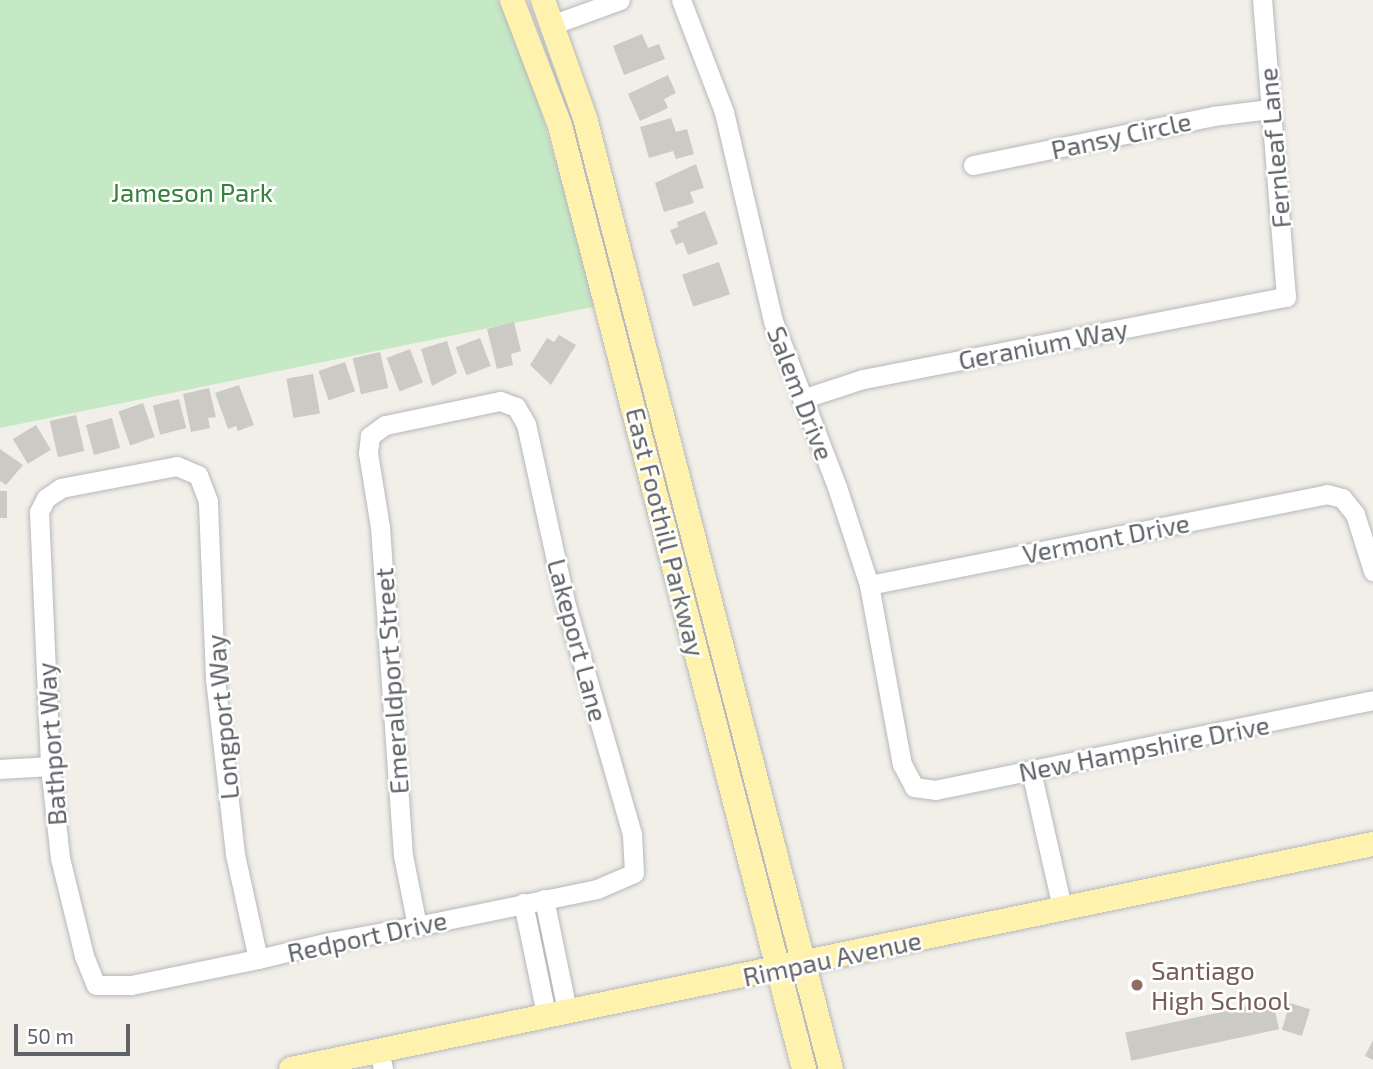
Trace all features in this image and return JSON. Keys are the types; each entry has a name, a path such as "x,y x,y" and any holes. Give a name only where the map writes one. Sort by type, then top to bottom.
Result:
{"main road":[{"name":"East Foothill Parkway","path":"512,0 560,126 804,1069"},
{"name":"East Foothill Parkway","path":"543,0 554,24 606,195 831,1069"},
{"name":"Rimpau Avenue","path":"290,1069 381,1060 557,1012 805,965 1062,908 1373,844"}],"street":[{"path":"554,24 620,0"},
{"name":"Salem Drive","path":"681,0 724,112 773,321 837,487 869,585 902,764 914,787"},
{"name":"Fernleaf Lane","path":"1262,0 1286,297"},
{"name":"Pansy Circle","path":"973,165 1213,116 1270,109"},
{"name":"Geranium Way","path":"802,399 863,379 1286,297"},
{"name":"Lakeport Lane","path":"370,436 385,425 500,401 516,407 526,424 566,606 632,834 634,873"},
{"name":"Emeraldport Street","path":"370,436 368,453 380,527 403,855 417,926"},
{"name":"Longport Way","path":"46,498 61,488 177,466 198,475 208,502 215,678 235,854 258,959"},
{"name":"Vermont Drive","path":"869,585 1327,494 1342,498 1355,514 1373,571"},
{"name":"Bathport Way","path":"46,498 40,512 50,766 60,858 84,956 96,985"},
{"name":"New Hampshire Drive","path":"914,787 935,790 1373,700"},
{"path":"0,769 50,766"},
{"path":"1031,771 1062,908"},
{"name":"Redport Drive","path":"96,985 131,985 597,889 634,873"},
{"path":"544,899 557,1012"},
{"path":"523,903 557,1012"}],"green space":[{"name":"Jameson Park","path":"0,0 498,0 532,80 597,306 0,428"}],"building":[{"path":"642,34 648,48 659,44 665,59 624,75 613,46"},
{"path":"668,75 676,93 664,99 668,108 640,121 628,94"},
{"path":"671,118 676,132 687,129 694,154 676,159 673,151 649,158 640,127"},
{"path":"696,164 704,188 690,192 694,203 664,212 655,183"},
{"path":"705,211 718,244 688,255 683,242 676,245 670,230 678,227 677,222"},
{"path":"719,262 730,294 693,307 682,275"},
{"path":"514,322 521,351 511,354 513,365 497,369 487,329"},
{"path":"559,335 576,345 551,385 530,365 547,338 554,342"},
{"path":"480,338 491,366 466,375 456,347"},
{"path":"447,341 457,373 432,386 421,349"},
{"path":"410,349 423,383 400,392 387,358"},
{"path":"380,352 388,388 361,394 353,358"},
{"path":"345,362 355,391 329,400 319,371"},
{"path":"313,374 320,413 293,418 286,379"},
{"path":"239,385 254,425 238,431 236,426 228,429 215,393"},
{"path":"209,388 216,417 208,418 210,428 191,432 183,394"},
{"path":"179,399 186,428 160,435 153,406"},
{"path":"143,403 155,437 130,446 118,411"},
{"path":"76,415 84,451 58,457 50,421"},
{"path":"112,418 120,448 94,455 86,425"},
{"path":"36,425 51,450 28,464 13,439"},
{"path":"0,449 23,465 6,485 0,481"},
{"path":"0,491 7,491 7,518 0,518"},
{"path":"1273,1001 1279,1029 1131,1061 1125,1032"},
{"path":"1290,1003 1310,1009 1302,1036 1282,1030"},
{"path":"1373,1040 1373,1060 1365,1056"}],"place":[{"name":"Santiago High School","path":"1137,985"}]}
